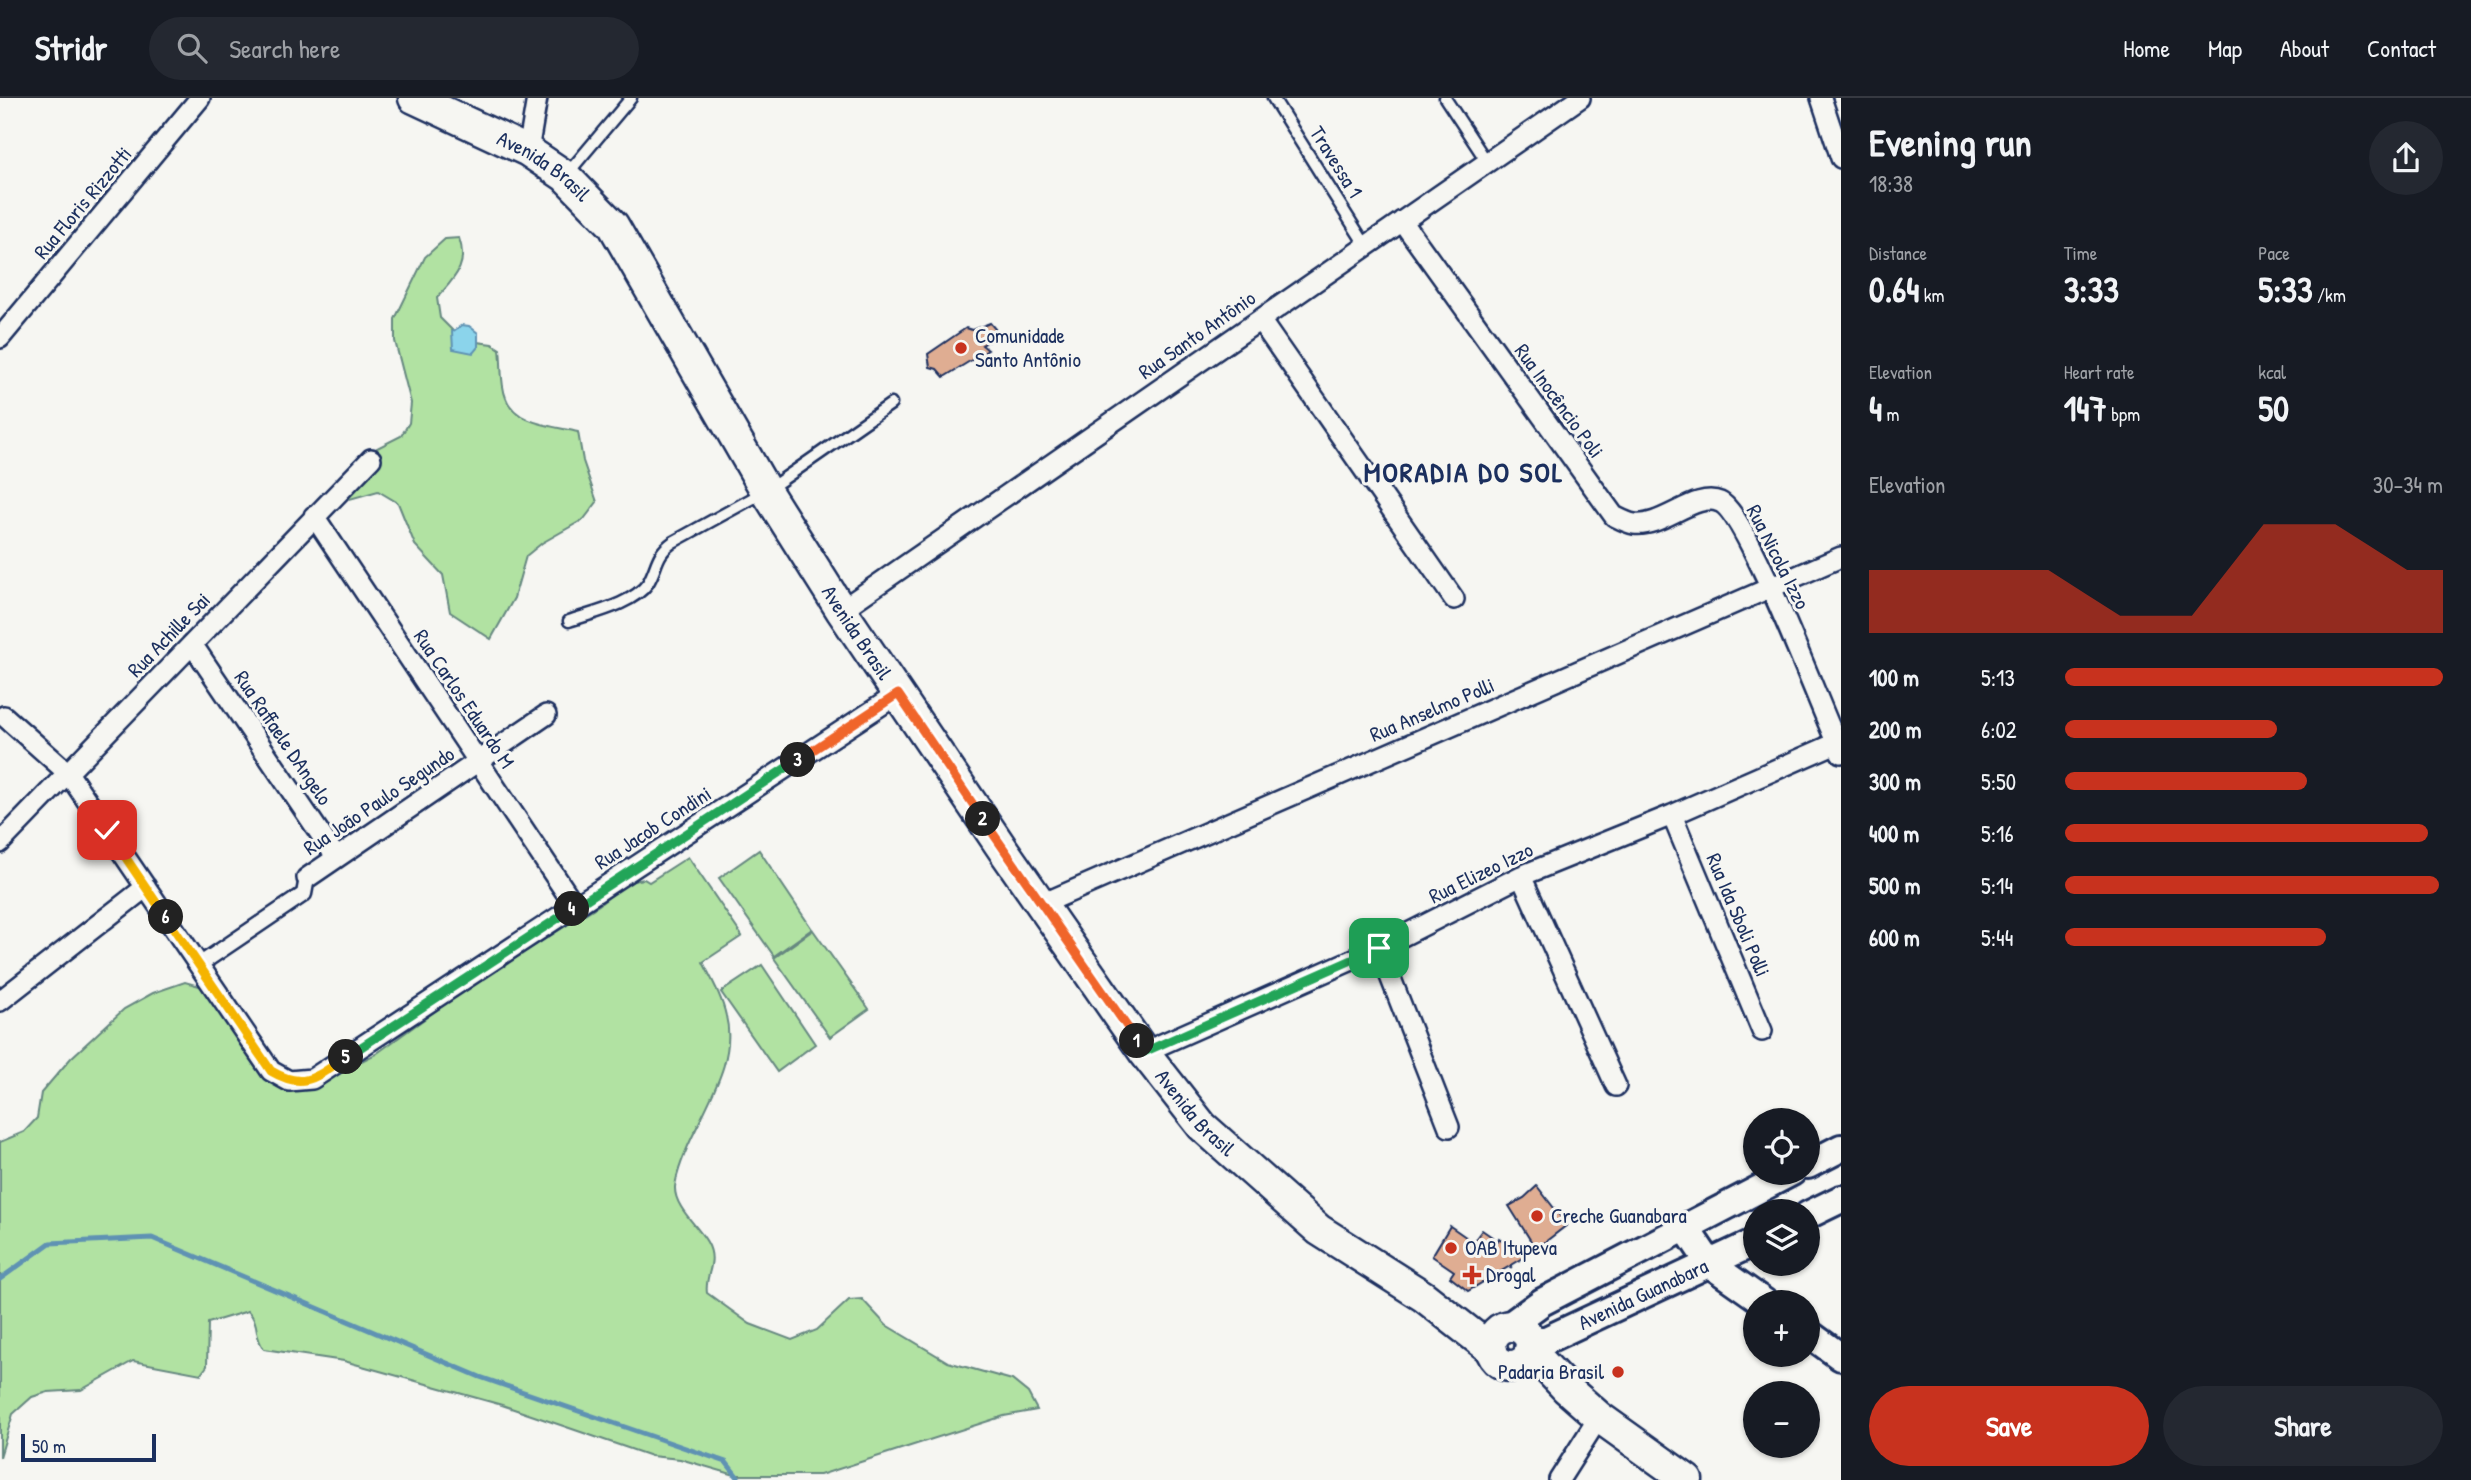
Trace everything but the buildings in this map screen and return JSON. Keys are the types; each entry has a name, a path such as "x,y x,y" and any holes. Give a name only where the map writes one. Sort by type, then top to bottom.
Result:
{"main road":[{"name":"Avenida Brasil","path":"414,98 528,151 565,176 613,225 766,491 841,610 1144,1052 1202,1126 1319,1230 1423,1296 1512,1344 1599,1417 1687,1480"},
{"path":"1820,1159 1841,1148"},
{"name":"Avenida Guanabara","path":"1512,1344 1542,1302 1767,1185"},
{"path":"1820,1209 1841,1199"},
{"path":"1685,1227 1710,1264 1747,1290"},
{"name":"Avenida Guanabara","path":"1512,1344 1710,1264 1743,1247"},
{"path":"1820,1342 1841,1357"}],"street":[{"name":"Rua Floris Rizzotti","path":"0,338 200,98"},
{"path":"528,151 537,98"},
{"name":"Rua Santo Antônio","path":"841,610 1580,98"},
{"path":"1821,98 1841,158"},
{"name":"Rua Inocêncio Poli","path":"1402,220 1614,516 1634,524 1656,521 1703,500 1720,501"},
{"path":"1260,320 1454,599"},
{"name":"Rua Achille Sai","path":"0,843 371,459"},
{"name":"Rua Nicola Izzo","path":"1720,501 1734,513 1771,587 1839,746"},
{"name":"Rua Carlos Eduardo M","path":"314,516 575,906"},
{"name":"Rua Anselmo Polli","path":"1042,904 1841,557"},
{"name":"Rua Raffaele DAngelo","path":"192,644 337,857"},
{"name":"Rua Jacob Condini","path":"200,965 271,1071 289,1081 312,1079 898,694"},
{"name":"Rua João Paulo Segundo","path":"307,878 546,715"},
{"path":"4,716 68,773 200,965 304,894 307,878"},
{"name":"Rua Elizeo Izzo","path":"1144,1052 1379,948 1521,876 1839,746"},
{"name":"Rua Ida Sboli Polli","path":"1672,815 1762,1031"},
{"path":"1521,876 1616,1086"},
{"path":"0,1001 146,887"},
{"path":"1379,948 1449,1127"},
{"path":"1559,1480 1599,1417"}],"lane":[{"path":"565,176 631,98"},
{"name":"Travessa 1","path":"1273,98 1366,246"},
{"path":"1445,98 1487,162"},
{"path":"569,621 632,598 646,586 662,549 766,491 891,404"}],"path":[{"path":"1510,1267 1536,1287"}],"green space":[{"path":"459,238 462,248 461,264 454,278 437,298 440,318 462,340 492,344 500,349 504,392 511,407 518,414 537,423 578,432 583,461 597,502 584,519 542,543 526,556 514,598 491,639 450,612 443,575 415,545 398,503 378,491 350,499 343,493 377,448 401,436 409,423 411,403 395,341 395,319 425,257 445,239"},
{"path":"759,850 812,929 774,956 719,878"},
{"path":"688,857 742,936 703,962 724,1009 728,1045 716,1087 684,1156 675,1187 678,1202 710,1249 712,1256 707,1293 750,1324 792,1340 817,1330 849,1300 862,1299 886,1325 948,1362 1012,1380 1028,1393 1037,1410 1004,1416 820,1475 735,1475 680,1459 651,1456 502,1405 344,1361 264,1349 248,1311 208,1323 207,1366 201,1374 133,1361 81,1390 48,1392 32,1397 13,1414 0,1457 0,1142 24,1132 37,1118 41,1093 71,1058 124,1009 153,993 185,982 203,987 275,1080 309,1087 376,1054 467,988 599,905 628,882 644,879 649,882"},
{"path":"813,930 869,1009 830,1037 774,958"},
{"path":"762,965 815,1044 777,1072 721,992"}],"water":[{"path":"462,325 469,326 478,333 478,347 473,353 453,349 452,332"}],"waterway":[{"path":"0,1279 50,1243 152,1238 480,1377 726,1462 740,1480"}],"place":[{"name":"Comunidade Santo Antônio","path":"961,348"},
{"name":"Creche Guanabara","path":"1537,1216"},
{"name":"OAB Itupeva","path":"1451,1248"},
{"name":"Drogal","path":"1472,1275"},
{"name":"Padaria Brasil","path":"1618,1372"}],"district":[{"name":"MORADIA DO SOL","path":"1464,472"}],"route":[{"path":"107,830 271,1071 289,1081 312,1079 898,694 1144,1052 1379,948"}]}
